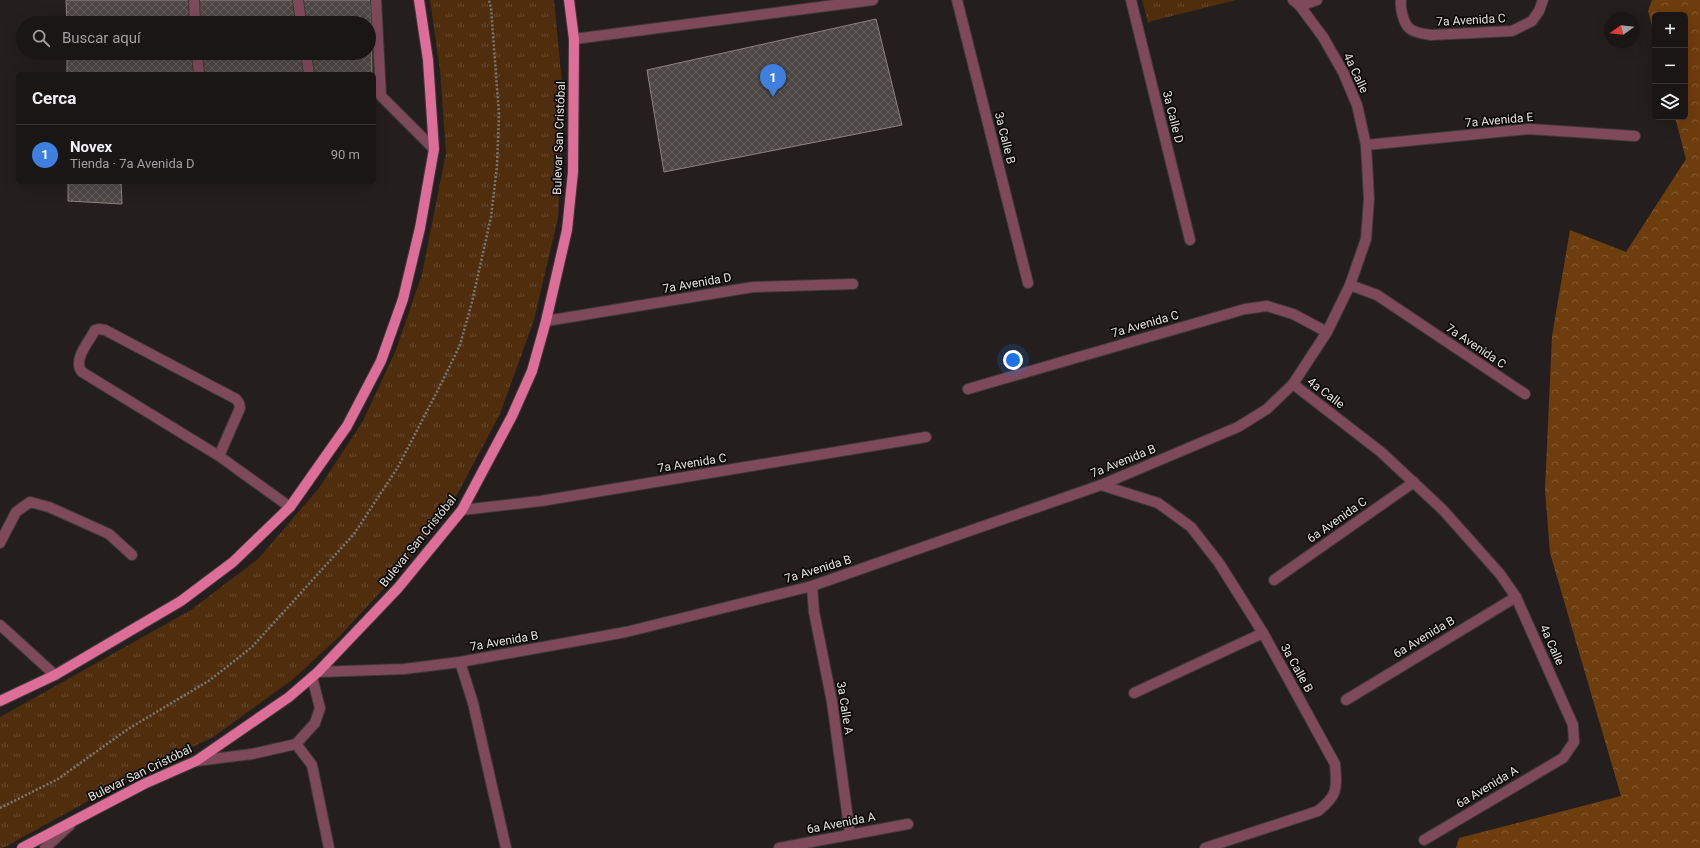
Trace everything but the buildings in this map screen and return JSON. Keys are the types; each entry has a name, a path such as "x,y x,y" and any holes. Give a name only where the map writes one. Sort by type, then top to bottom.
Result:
{"main road":[{"path":"0,701 55,675 182,601 233,562 290,508 347,426 381,361 403,299 420,228 434,149 428,60 419,0"},
{"name":"Bulevar San Cristóbal","path":"22,848 144,784 196,761 289,697 315,675 398,588 462,510 514,410 532,371 546,321 567,230 573,172 574,39 569,0"}],"street":[{"path":"194,0 195,16"},
{"path":"298,0 300,16"},
{"path":"375,16 376,0"},
{"path":"574,39 873,0"},
{"name":"3a Calle B","path":"957,0 1028,283"},
{"name":"3a Calle D","path":"1131,0 1190,240"},
{"path":"1297,3 1318,0"},
{"name":"7a Avenida C","path":"1401,0 1403,16 1409,28 1420,33 1431,35 1512,31 1532,21 1539,11 1543,0"},
{"name":"4a Calle","path":"1297,3 1323,37 1343,72 1357,105 1366,145 1369,199 1366,239 1350,285 1327,332 1293,384 1381,452 1414,482 1443,510 1500,574 1516,597 1573,725 1574,742 1563,758"},
{"path":"197,60 198,72"},
{"path":"307,60 309,72"},
{"path":"376,60 380,96 434,149"},
{"name":"7a Avenida E","path":"1366,145 1529,129 1635,136"},
{"name":"7a Avenida D","path":"546,321 753,287 853,284"},
{"name":"7a Avenida C","path":"1350,285 1377,295 1524,394"},
{"name":"7a Avenida C","path":"968,389 1244,309 1267,306 1294,314 1327,332"},
{"path":"219,456 240,408 239,403 105,330 95,330 78,362 78,368 82,372 219,456 290,508"},
{"name":"7a Avenida B","path":"315,675 460,662 626,632 812,586 1101,485 1238,428 1267,409 1293,384"},
{"name":"7a Avenida C","path":"462,510 541,501 926,437"},
{"name":"6a Avenida C","path":"1274,580 1414,482"},
{"name":"3a Calle B","path":"1101,485 1158,503 1191,527 1219,563 1263,633 1335,764 1337,785 1330,801 1318,811 1205,848"},
{"path":"0,543 16,512 30,502 49,507 109,534 132,555"},
{"name":"3a Calle A","path":"812,586 814,612 832,702 850,834"},
{"name":"6a Avenida B","path":"1346,700 1516,597"},
{"path":"0,625 55,675"},
{"path":"1134,693 1263,633"},
{"path":"460,662 473,703 506,848"},
{"path":"196,761 252,754 296,744 315,722 320,708 315,675"},
{"path":"296,744 312,764 329,848"},
{"name":"6a Avenida A","path":"1424,840 1563,758"},
{"path":"45,848 75,819"},
{"name":"6a Avenida A","path":"779,848 908,824"}],"green space":[{"path":"430,0 554,0 564,102 558,218 534,320 500,414 452,504 398,573 340,636 291,681 213,737 143,771 3,848 0,848 0,717 191,610 258,559 319,488 363,421 396,350 422,274 446,153 440,70"},
{"path":"1142,0 1236,0 1148,23"},
{"path":"1652,0 1700,0 1700,848 1456,848 1459,838 1621,796 1550,553 1545,490 1552,336 1570,230 1626,252 1686,159 1676,120 1688,120 1688,12 1652,12 1652,26 1648,11"}],"place":[{"name":"Novex","path":"773,97"}]}
